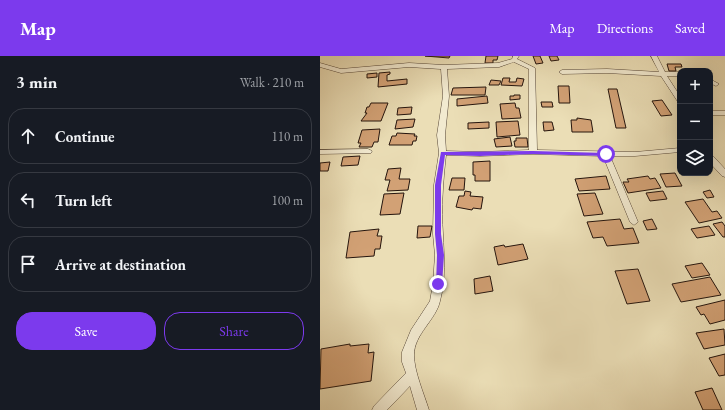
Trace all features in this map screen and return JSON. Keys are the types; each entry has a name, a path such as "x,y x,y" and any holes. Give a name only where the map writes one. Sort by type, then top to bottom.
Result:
{"street":[{"path":"654,56 677,96"},
{"path":"320,65 341,71 409,65 499,65 515,58 532,68 533,152"},
{"path":"423,410 408,362 408,352 415,334 435,302 438,284 440,255 438,234 438,185 443,153 441,135 446,96 444,66"},
{"path":"562,72 607,71 677,74"},
{"path":"713,113 725,113"},
{"path":"443,153 480,154 533,152 635,154 677,150"},
{"path":"320,152 368,152"},
{"path":"606,154 634,222"},
{"path":"713,161 725,174"},
{"path":"378,410 412,375"}],"building":[{"path":"425,56 450,56 449,58"},
{"path":"486,56 498,56 497,60 493,60 493,63 485,63"},
{"path":"533,56 540,56 543,63 536,64"},
{"path":"549,56 557,56 559,60 551,61"},
{"path":"667,64 681,64 682,67 675,67 676,71 669,71"},
{"path":"390,72 390,74 387,75 387,81 407,79 407,84 378,87 379,73"},
{"path":"377,73 377,77 367,78 367,74"},
{"path":"503,78 510,78 509,82 516,82 517,78 524,79 522,86 501,85"},
{"path":"491,80 501,81 499,85 489,85"},
{"path":"558,86 569,86 570,103 559,103"},
{"path":"486,87 485,95 451,95 453,88"},
{"path":"608,89 617,89 626,128 616,128"},
{"path":"520,95 520,99 510,100 510,96"},
{"path":"487,96 488,103 457,106 457,99"},
{"path":"662,100 672,115 661,116 652,101"},
{"path":"541,102 552,102 553,107 542,107"},
{"path":"371,103 388,103 381,121 361,121 367,113 365,113 367,107 369,107"},
{"path":"515,103 516,108 519,108 521,118 502,119 500,104"},
{"path":"412,107 411,114 397,115 398,108"},
{"path":"577,118 591,120 593,132 572,132 571,120 577,120"},
{"path":"415,119 413,127 395,129 397,120"},
{"path":"518,121 520,135 497,137 496,122"},
{"path":"489,122 489,128 468,129 468,123"},
{"path":"543,122 552,122 554,130 544,131"},
{"path":"380,129 378,142 374,142 372,147 359,147 361,143 358,143 362,130"},
{"path":"397,133 415,134 414,136 417,136 416,141 413,141 412,145 389,145 392,136 396,136"},
{"path":"510,137 512,146 496,147 494,139"},
{"path":"516,138 527,138 528,147 515,147 514,141 516,141"},
{"path":"360,156 358,165 341,166 343,157"},
{"path":"490,161 490,181 475,181 475,175 473,175 473,162"},
{"path":"330,162 328,171 320,171 320,163"},
{"path":"401,168 399,179 410,179 408,190 387,191 390,180 385,180 388,169"},
{"path":"675,173 682,186 666,187 660,174"},
{"path":"606,176 610,189 579,191 575,179"},
{"path":"648,176 650,179 655,178 661,188 628,193 623,182 629,182 627,179"},
{"path":"452,178 465,178 464,190 449,190"},
{"path":"710,190 714,197 707,198 703,192"},
{"path":"465,191 471,192 470,196 483,197 481,209 473,208 472,210 456,207 459,196 464,196"},
{"path":"663,191 667,199 650,201 646,193"},
{"path":"404,193 400,214 380,215 384,194"},
{"path":"595,193 603,214 584,216 577,194"},
{"path":"703,199 712,212 717,211 722,218 699,223 685,202"},
{"path":"620,219 624,229 633,228 639,243 607,246 603,237 593,238 587,222"},
{"path":"652,219 657,229 647,230 643,221"},
{"path":"722,222 725,226 725,237 723,237 713,224"},
{"path":"418,226 432,226 430,237 417,238"},
{"path":"709,226 715,235 697,238 691,229"},
{"path":"379,229 377,236 382,236 380,249 375,249 374,256 346,258 350,232"},
{"path":"523,244 528,259 498,265 494,247"},
{"path":"702,263 710,275 692,278 685,266"},
{"path":"638,269 650,301 627,304 615,271"},
{"path":"490,276 493,291 475,294 474,279"},
{"path":"710,277 721,295 681,302 672,284"},
{"path":"725,300 725,320 710,324 704,314 701,315 696,307"},
{"path":"724,329 725,345 704,349 696,333"},
{"path":"350,344 350,346 369,344 368,353 374,352 371,381 320,389 321,349"},
{"path":"725,354 725,375 719,376 709,358"},
{"path":"712,388 722,410 703,410 695,392"}],"route":[{"path":"438,284 440,255 438,234 438,185 443,153 480,154 533,152 606,154"}]}
